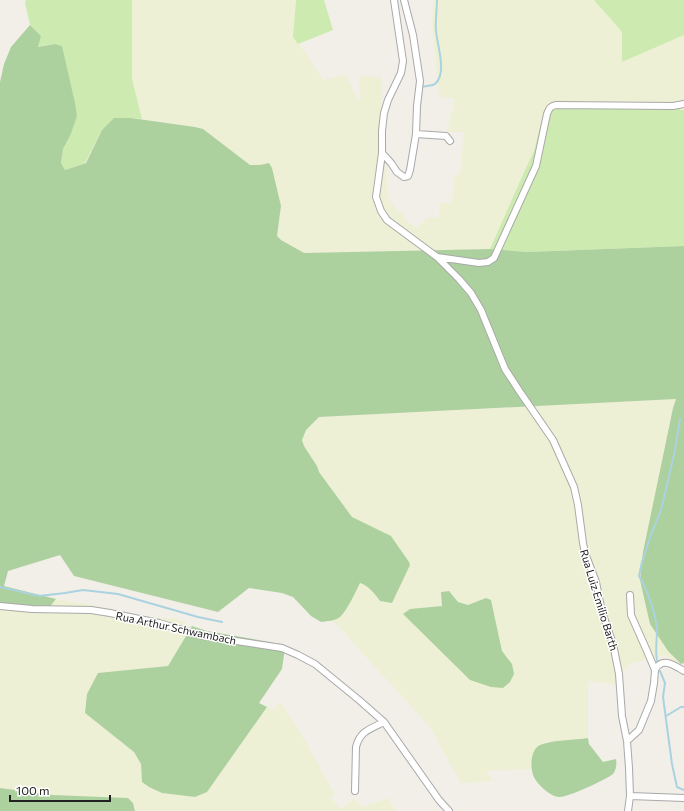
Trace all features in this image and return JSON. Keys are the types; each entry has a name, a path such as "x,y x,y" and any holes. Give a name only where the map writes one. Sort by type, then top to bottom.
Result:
{"street":[{"name":"Rua Luiz Emilio Barth","path":"394,0 403,61 401,73 388,100 384,113 382,153 376,197 386,220 437,257 471,293 481,310 505,369 553,440 574,487 585,553 596,582 602,612 613,644 619,674 622,716 627,741"},
{"path":"382,153 397,172 404,177 408,176 416,134 420,81 413,35 404,0"},
{"path":"437,257 479,263 488,262 494,258 536,166 547,114 551,106 673,106 684,104"},
{"path":"416,134 446,136 450,141"},
{"path":"628,811 630,796 627,741 638,730 651,701 655,670 631,615 630,595"},
{"name":"Rua Arthur Schwambach","path":"0,606 32,609 91,610 110,613 159,623 203,636 282,648 298,655 315,664 384,722 439,800 449,811"},
{"path":"655,670 659,664 667,663 684,671"},
{"path":"355,792 356,747 358,740 362,734 384,722"},
{"path":"630,796 684,798"}],"green space":[{"path":"26,0 132,0 132,79 142,119 131,118 102,130 85,163 65,170 61,163 63,149 70,136 55,44 37,47 41,36 30,25 25,3"},
{"path":"132,0 296,0 293,37 305,52 323,80 346,74 357,100 360,101 359,76 382,77 380,149 386,166 388,197 395,208 404,215 405,220 417,228 428,217 439,218 440,203 452,203 454,178 460,173 464,132 447,132 455,99 439,96 432,26 433,0 594,0 622,32 622,62 684,35 684,110 680,110 671,104 548,105 544,113 534,151 490,249 304,253 281,240 277,236 281,206 260,165 250,165 203,129 142,119 132,79"},
{"path":"296,0 324,0 333,30 298,44 293,37"},
{"path":"594,0 684,0 684,35 622,62 622,32"},
{"path":"30,25 41,36 38,47 55,44 62,46 77,116 70,136 63,149 61,163 65,170 86,163 102,130 114,118 131,118 203,129 250,165 269,163 272,168 281,206 277,236 281,240 304,253 490,249 527,252 684,246 684,663 681,664 668,651 650,624 640,580 643,552 676,399 319,417 306,430 302,440 319,472 352,517 391,536 409,562 410,565 392,603 380,601 369,588 360,583 349,605 340,617 334,620 321,622 311,616 293,597 282,593 249,588 218,612 74,576 60,555 8,571 4,586 56,599 48,609 37,613 0,607 0,82 4,64 11,47"},
{"path":"676,102 680,110 684,110 684,246 527,252 490,249 534,151 544,112 548,105 671,104"},
{"path":"677,399 673,408 643,552 668,651 681,664 665,656 634,662 618,675 619,685 588,681 588,738 543,743 537,748 532,756 532,769 486,771 493,781 461,783 429,726 344,632 332,621 340,617 346,609 360,583 364,584 373,591 380,601 392,603 410,565 391,536 352,517 319,472 302,440 306,430 319,417","holes":["441,591 449,591 458,602 468,605 486,598 491,600 502,651 512,664 410,609 443,606"]},
{"path":"449,591 458,602 468,605 486,598 491,600 502,651 512,664 514,674 510,682 503,688 491,687 470,680 403,614 410,609 442,606 441,592"},
{"path":"56,599 94,605 126,614 174,618 192,626 168,666 98,673 85,713 134,752 141,764 142,782 162,793 195,797 207,792 267,707 273,710 280,702 302,735 335,795 331,798 341,809 354,798 362,807 389,798 395,811 135,811 133,803 128,798 53,795 0,788 0,607 37,613 48,609"},
{"path":"192,626 207,631 281,644 285,648 282,669 259,703 267,707 207,792 195,797 162,793 142,782 141,764 134,752 85,713 87,694 98,673 168,666"},
{"path":"588,738 589,744 603,762 616,759 616,767 613,774 570,795 556,797 549,793 533,776 532,758 537,747 547,743"},
{"path":"0,788 53,795 128,798 133,803 135,811 0,811"}],"waterway":[{"path":"421,87 436,83 441,72 436,27 437,0"},
{"path":"657,661 657,630 655,617 648,595 639,576 642,562 661,510 674,455 680,419"},
{"path":"0,587 39,596 83,590 118,594 198,617 222,622"},
{"path":"660,671 665,683 663,697 672,764 677,787 684,790"},
{"path":"666,716 681,707 684,707"}]}
